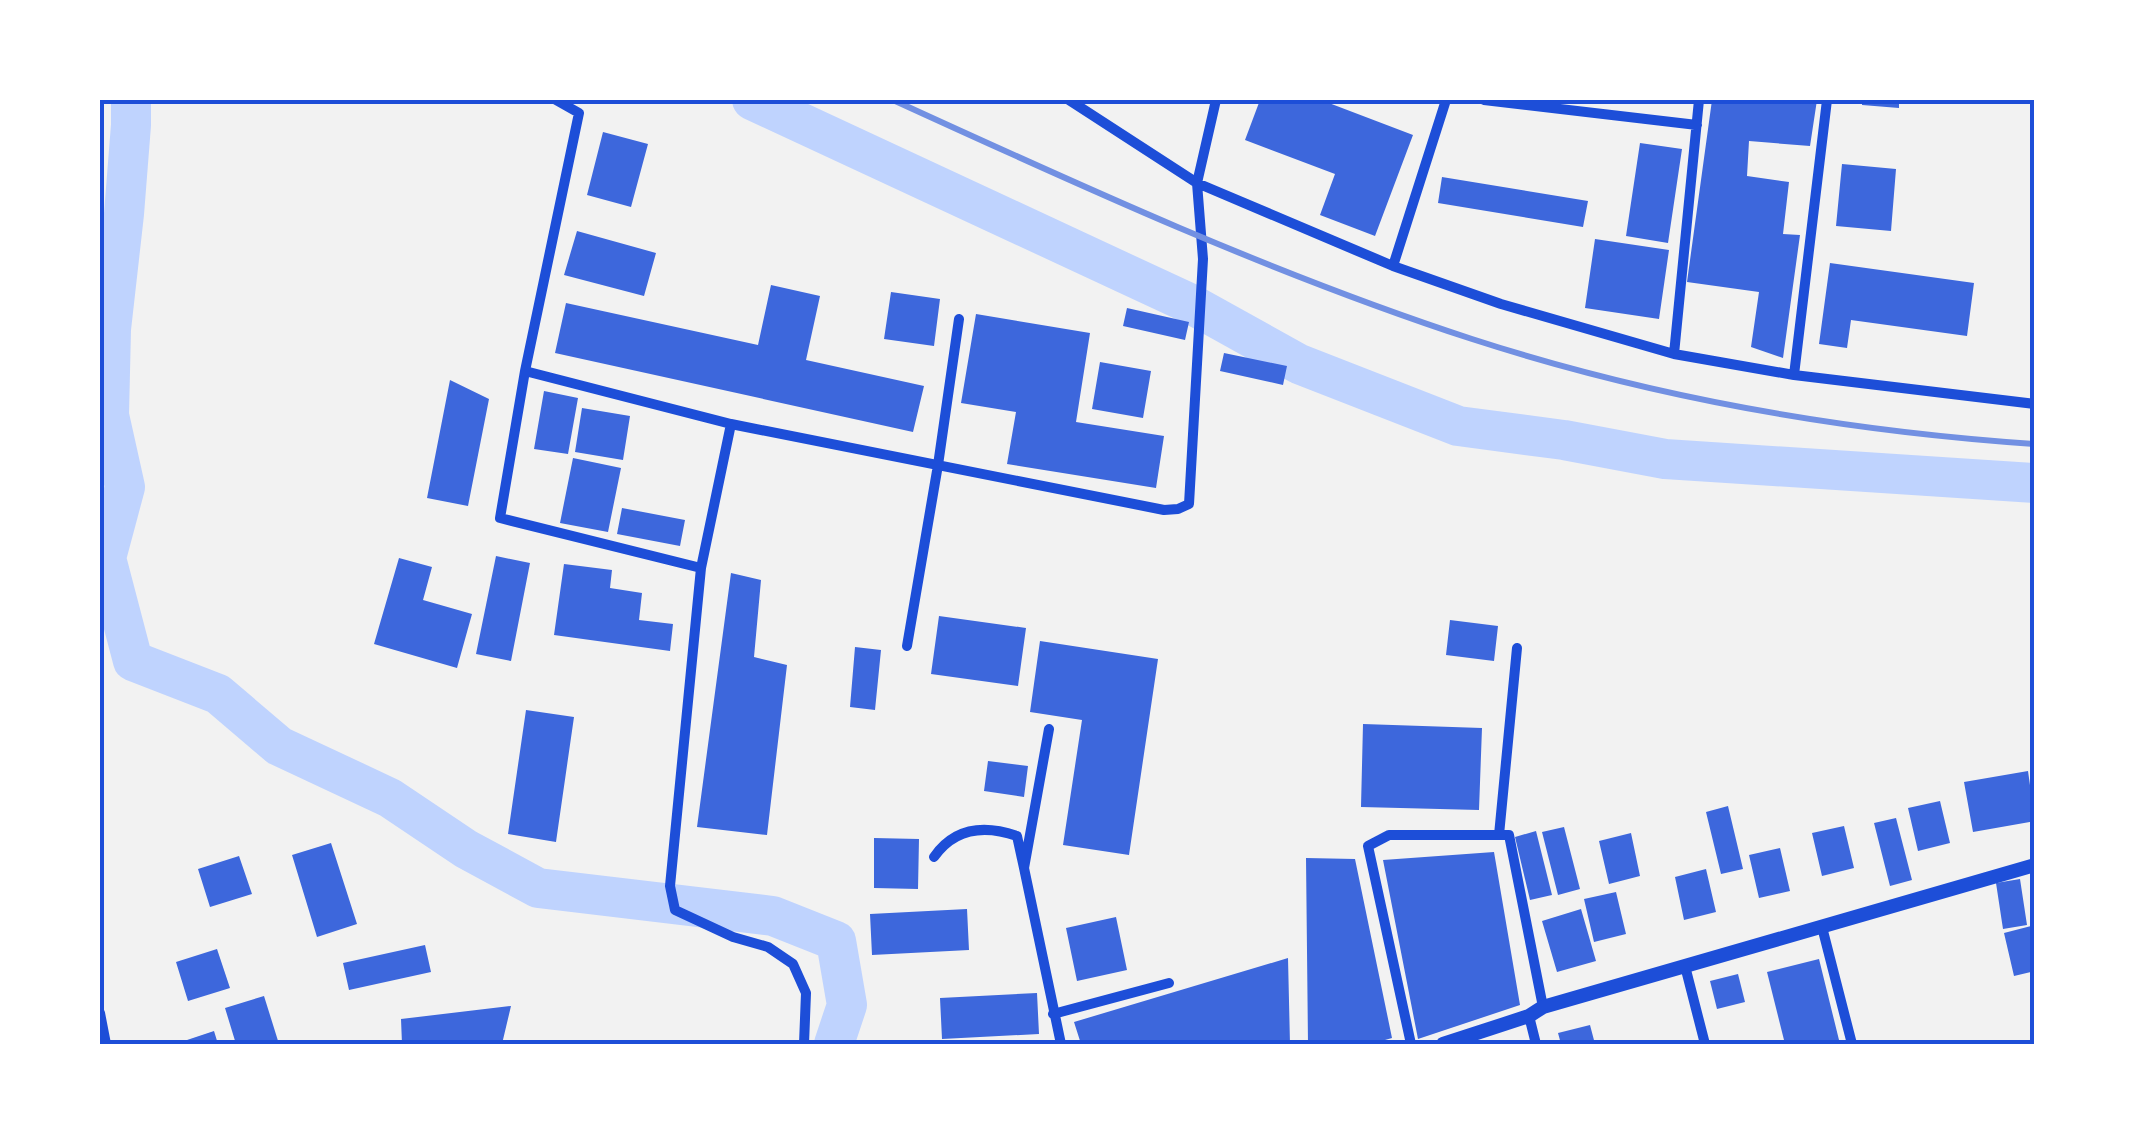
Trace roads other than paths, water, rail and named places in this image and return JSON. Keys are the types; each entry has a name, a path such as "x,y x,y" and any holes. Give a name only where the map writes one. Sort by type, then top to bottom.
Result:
{"street":[{"path":"556,100 579,113 525,371 500,518 701,568"},
{"path":"1070,100 1197,183 1393,266 1502,304 1674,354 1794,375 2035,404"},
{"path":"525,371 731,424 1164,510 1178,509 1190,504 1202,259 1197,183 1216,100"},
{"path":"1393,266 1446,100"},
{"path":"1484,100 1697,125"},
{"path":"1674,354 1699,100"},
{"path":"1794,375 1828,100"},
{"path":"907,646 959,320"},
{"path":"731,424 701,568 670,890 675,910 734,937 768,947 793,964 806,992 804,1044"},
{"path":"1498,835 1518,648"},
{"path":"1024,868 1050,729"},
{"path":"934,857 944,844 960,834 1000,830 1017,836 1060,1044"},
{"path":"1411,1044 1368,846 1389,836 1510,835 1543,1007"},
{"path":"1443,1044 1529,1016 1543,1007 2035,865"},
{"path":"1822,927 1852,1044"},
{"path":"1686,966 1705,1044"},
{"path":"1053,1014 1168,982"},
{"path":"100,1013 106,1044"},
{"path":"1529,1016 1536,1044"}],"waterway":[{"path":"131,100 111,329 109,415 125,487 106,558 133,661 218,694 279,746 390,798 466,849 538,888 773,916 836,941 847,1005 834,1044"},
{"path":"752,100 1191,304 1299,364 1458,426 1665,459 2035,483"}],"railway":[{"path":"893,100 1251,258 1398,314 1541,360 1750,409 1892,430 2035,444"}]}
